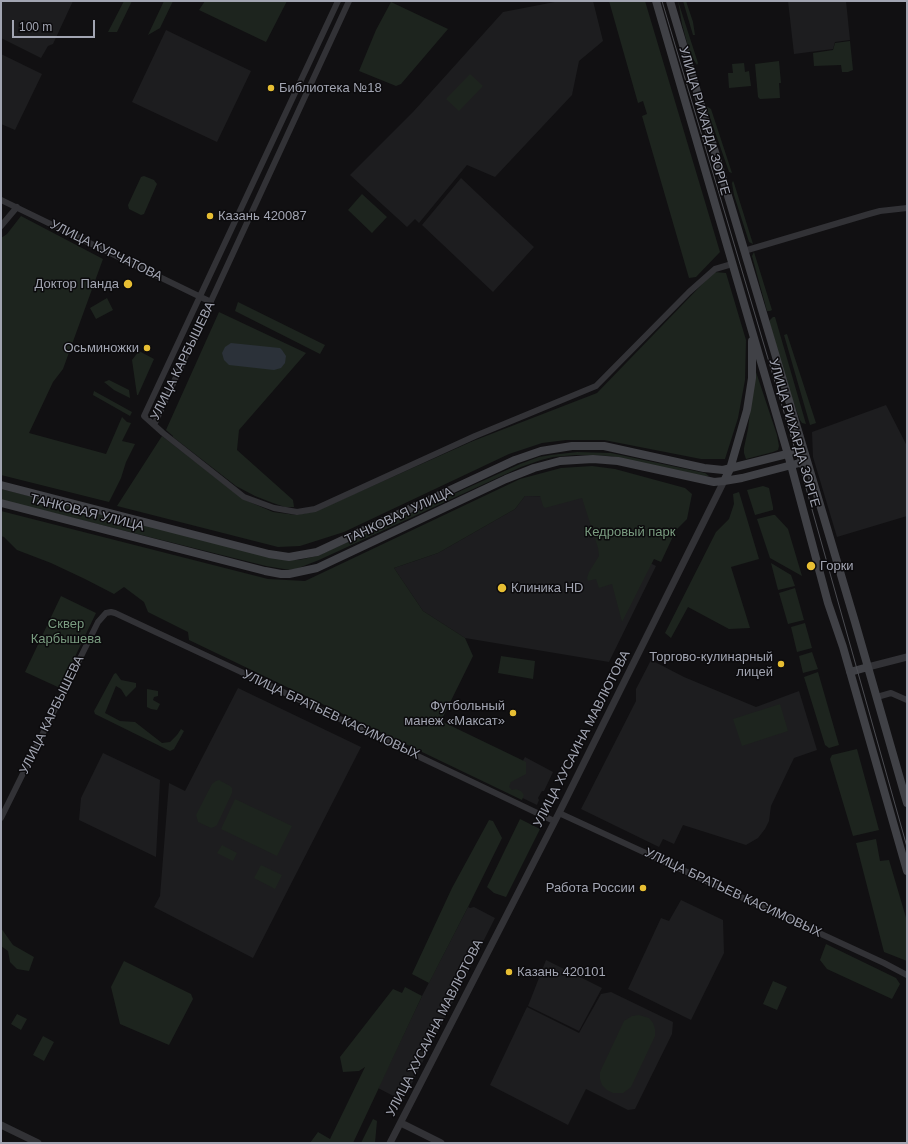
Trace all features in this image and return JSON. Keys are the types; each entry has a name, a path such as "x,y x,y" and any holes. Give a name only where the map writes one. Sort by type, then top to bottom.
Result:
{"main road":[{"name":"УЛИЦА РИХАРДА ЗОРГЕ","path":"656,1 753,332 828,603 850,672 907,872"},
{"name":"УЛИЦА РИХАРДА ЗОРГЕ","path":"670,1 877,697 907,803"},
{"name":"УЛИЦА ХУСАИНА МАВЛЮТОВА","path":"724,482 730,469 747,410 752,378 753,332"},
{"name":"ТАНКОВАЯ УЛИЦА","path":"1,485 268,554 289,556 317,552 515,460 541,451 572,446 604,446 704,468 730,469 803,450"},
{"name":"ТАНКОВАЯ УЛИЦА","path":"1,503 265,571 290,574 317,568 506,479 534,468 560,462 593,459 618,461 702,480 724,482 806,461"},
{"path":"850,672 868,667"}],"street":[{"name":"УЛИЦА КАРБЫШЕВА","path":"338,1 144,416 154,425 349,1"},
{"name":"УЛИЦА КУРЧАТОВА","path":"1,200 200,298 211,302"},
{"path":"1,226 17,208"},
{"path":"744,251 880,211 907,208"},
{"path":"154,425 244,497 274,508 297,512 315,509 476,436 596,386 715,269 732,264"},
{"name":"УЛИЦА ХУСАИНА МАВЛЮТОВА","path":"390,1143 559,813 724,482"},
{"name":"УЛИЦА КАРБЫШЕВА","path":"1,818 98,622 106,613"},
{"name":"УЛИЦА БРАТЬЕВ КАСИМОВЫХ","path":"106,613 115,613 128,619 554,821"},
{"path":"868,667 907,656"},
{"path":"877,697 891,693 907,700"},
{"name":"УЛИЦА БРАТЬЕВ КАСИМОВЫХ","path":"559,813 884,962 907,975"},
{"path":"400,1123 441,1143"},
{"path":"1,1126 38,1143"}],"shaded area":[{"path":"1,1 73,1 53,44 48,46 41,58 1,38"},
{"path":"560,1 593,1 603,41 579,61 572,95 495,177 467,165 419,223 415,219 407,227 350,175 413,112 503,12"},
{"path":"788,1 846,1 850,40 835,42 833,49 794,54"},
{"path":"166,30 251,71 217,142 132,102"},
{"path":"1,54 42,74 15,130 1,124"},
{"path":"461,178 534,247 493,292 422,225"},
{"path":"231,343 280,348 286,356 285,363 281,368 274,370 229,365 224,360 222,353 225,347"},
{"path":"886,405 907,446 907,516 837,537 813,457 812,432"},
{"path":"525,496 583,497 597,536 656,566 609,662 465,638 423,611 394,568 438,553 515,509"},
{"path":"651,660 684,677 756,707 799,691 817,750 794,758 771,806 769,821 765,829 758,838 746,845 683,825 674,844 663,839 659,847 581,809 636,701 636,689"},
{"path":"238,688 361,747 253,958 154,907 160,896 169,783 185,791"},
{"path":"103,753 160,780 156,857 79,820 81,798"},
{"path":"525,757 553,772 544,791 542,791 538,798 539,800 537,805 506,790"},
{"path":"681,900 723,920 724,953 691,1020 628,989 661,918 669,921"},
{"path":"468,907 474,907 495,918 403,1101 378,1088 422,996"},
{"path":"546,960 602,988 579,1031 528,1006"},
{"path":"611,992 673,1022 672,1034 635,1109 628,1110 586,1089 568,1125 490,1085 527,1007 579,1033 601,994"}],"green space":[{"path":"124,1 132,1 117,32 108,32"},
{"path":"164,1 173,1 160,28 148,35"},
{"path":"205,1 287,1 266,42 199,10"},
{"path":"609,1 645,1 720,252 696,277 689,278 642,116 647,114 643,101 638,103"},
{"path":"678,1 698,63 697,65 690,54"},
{"path":"683,1 686,1 693,22 695,35 693,35"},
{"path":"391,2 448,29 401,84 396,86 359,71 376,30"},
{"path":"850,41 853,70 842,72 841,65 814,66 813,53 833,50 835,43"},
{"path":"779,61 781,83 779,83 780,98 760,99 758,97 755,64"},
{"path":"744,63 745,72 749,71 751,86 729,88 728,73 733,73 732,64"},
{"path":"470,74 483,86 459,111 446,99"},
{"path":"706,106 711,109 732,173 729,172"},
{"path":"144,176 154,180 157,184 144,214 141,215 129,209 128,205 141,177"},
{"path":"733,181 753,244 749,242 734,195"},
{"path":"362,194 387,217 372,233 348,210"},
{"path":"21,216 103,259 63,369 53,382 29,433 106,454 122,417 127,422 131,423 122,441 135,444 109,502 1,475 1,238 7,234"},
{"path":"754,252 772,310 770,311 767,311 752,256"},
{"path":"714,272 726,273 746,340 745,380 738,418 725,459 701,459 604,440 566,440 542,443 509,454 344,532 300,546 278,547 117,506 162,436 243,499 273,512 296,515 316,511 473,441 597,393"},
{"path":"107,298 113,310 96,319 90,308"},
{"path":"238,302 325,345 320,354 235,311"},
{"path":"219,312 306,353 239,430 237,450 293,500 294,507 285,507 273,503 236,486 166,430"},
{"path":"775,317 806,424 802,423 800,420 790,393 769,321"},
{"path":"787,334 816,423 810,425 784,335"},
{"path":"139,351 154,359 137,395 132,360"},
{"path":"755,369 777,435 779,446 778,450 773,452 746,459 744,448 748,429"},
{"path":"109,380 129,390 130,398 114,390 104,382"},
{"path":"94,391 132,412 130,416 93,395"},
{"path":"577,452 611,453 705,473 709,476 704,477 611,456 576,455 553,457 521,467 319,560 290,570 266,566 1,500 1,489 290,560 299,560 317,556 520,464 539,457"},
{"name":"Кедровый парк","path":"592,466 615,469 685,488 692,494 687,519 676,530 661,562 654,559 622,622 612,584 599,588 596,579 588,581 587,578 599,556 598,548 582,498 545,508 540,496 525,496 515,509 438,553 394,568 423,611 465,638 473,656 441,721 526,762 526,774 511,782 509,787 512,790 516,789 521,791 524,795 522,800 189,640 188,632 148,612 144,602 124,587 114,594 51,563 17,550 4,537 1,536 1,511 268,579 305,581 520,479 561,468"},
{"path":"763,486 769,488 773,510 755,515 747,490"},
{"path":"739,492 759,559 731,567 750,628 729,629 688,607 671,638 665,633 716,532 729,519 734,504 733,494"},
{"path":"775,515 788,529 802,576 770,558 757,519"},
{"path":"771,563 791,575 795,586 778,590"},
{"path":"795,588 804,620 788,624 779,593"},
{"name":"Сквер Карбышева","path":"61,596 96,613 60,688 25,672"},
{"path":"805,623 812,648 797,652 791,627"},
{"path":"812,652 818,669 803,673 799,656"},
{"path":"501,656 535,661 533,679 498,673"},
{"path":"818,672 839,745 829,748 825,745 804,677"},
{"path":"116,673 121,680 136,683 136,687 126,697 121,689 116,686 105,713 120,721 135,722 162,743 170,742 181,729 184,731 174,749 170,751 95,714 94,711 114,674"},
{"path":"147,689 158,691 158,696 154,697 153,700 160,704 157,710 147,707"},
{"path":"780,704 788,731 742,746 733,719"},
{"path":"857,749 879,830 853,836 830,759 832,755"},
{"path":"219,780 232,788 232,793 217,825 211,828 198,822 196,815 212,784"},
{"path":"235,799 292,826 277,856 221,829"},
{"path":"520,819 540,829 506,897 494,893 487,887"},
{"path":"489,820 493,821 502,838 429,983 412,974 452,888"},
{"path":"876,839 880,861 889,860 907,921 907,961 884,952 856,843"},
{"path":"222,845 237,853 233,861 217,853"},
{"path":"261,865 282,875 275,889 254,878"},
{"path":"1,928 13,945 34,957 29,971 17,969 10,962 8,951 1,946"},
{"path":"826,944 896,978 900,984 892,999 827,969 820,960"},
{"path":"124,961 191,994 193,999 169,1045 120,1024 111,987"},
{"path":"773,981 787,987 777,1010 763,1004"},
{"path":"405,987 422,996 353,1143 310,1143 318,1132 330,1139 365,1067 359,1071 343,1072 340,1057 393,989 402,993"},
{"path":"17,1014 27,1019 21,1030 11,1024"},
{"path":"639,1015 649,1018 653,1023 655,1036 631,1087 623,1093 613,1093 602,1085 600,1072 624,1021 632,1016"},
{"path":"43,1036 54,1042 44,1061 33,1055"},
{"path":"373,1119 377,1121 375,1143 361,1143"}],"tram line":[{"path":"662,1 799,463 907,847"}],"place":[{"name":"Библиотека №18","path":"271,88"},
{"name":"Казань 420087","path":"210,216"},
{"name":"Доктор Панда","path":"128,284"},
{"name":"Осьминожки","path":"147,348"},
{"name":"Горки","path":"811,566"},
{"name":"Клиника HD","path":"502,588"},
{"name":"Торгово-кулинарный лицей","path":"781,664"},
{"name":"Футбольный манеж «Максат»","path":"513,713"},
{"name":"Работа России","path":"643,888"},
{"name":"Казань 420101","path":"509,972"}]}
